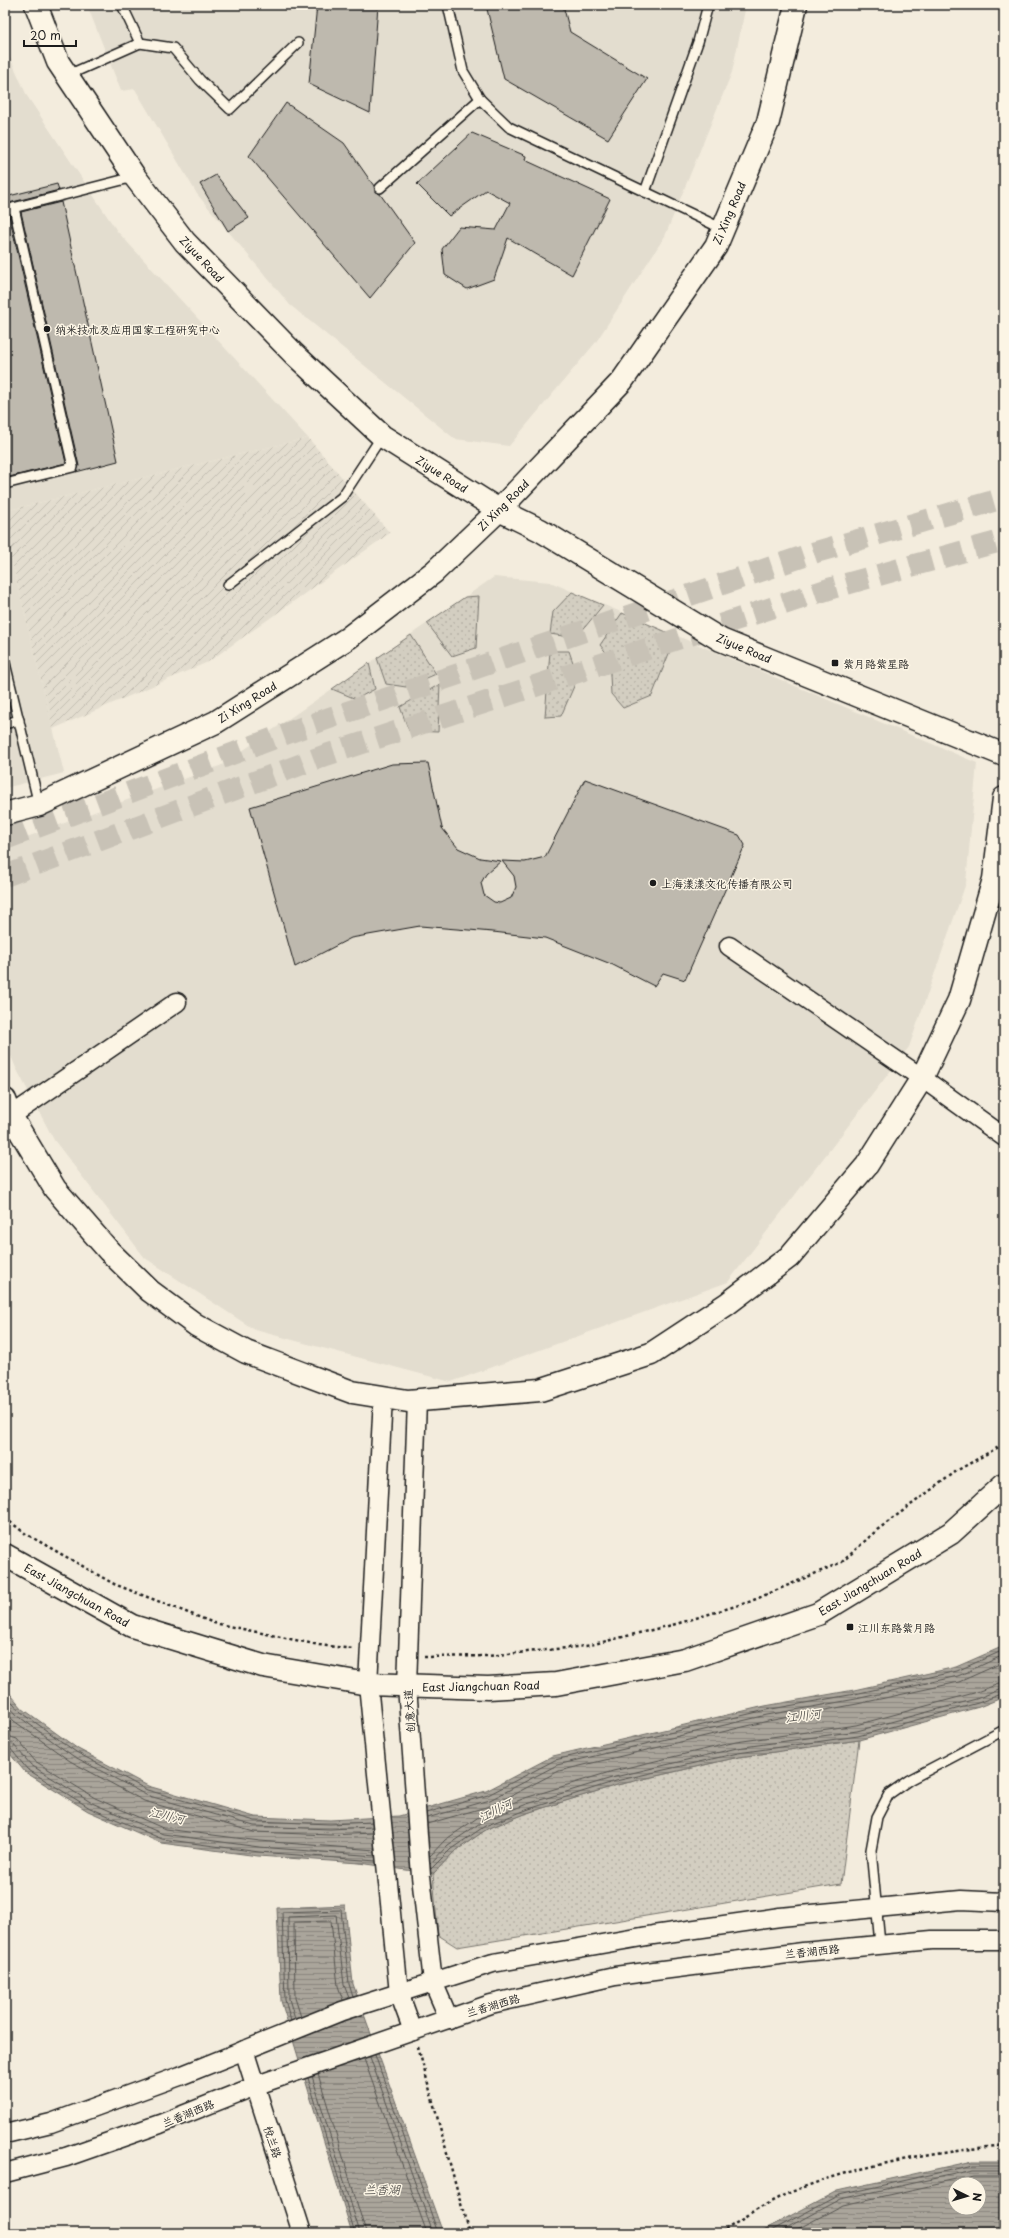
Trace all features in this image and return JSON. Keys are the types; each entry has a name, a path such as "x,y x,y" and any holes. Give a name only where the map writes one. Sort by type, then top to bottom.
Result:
{"street":[{"name":"Ziyue Road","path":"36,5 58,62 135,177 185,242 294,354 382,436 499,510 540,530 721,640 1004,755"},
{"name":"Zi Xing Road","path":"5,814 39,805 216,722 348,638 434,572 499,510 622,381 716,246 768,122 796,5"},
{"path":"177,1002 7,1112 55,1189 109,1251 150,1291 196,1324 246,1352 352,1392 408,1401 540,1390 651,1354 727,1304 789,1257 867,1165 922,1078 959,1000 994,879 1004,798"},
{"path":"729,946 922,1078 1004,1137"},
{"path":"383,1397 368,1684 399,1993 413,2031"},
{"name":"创意大道","path":"417,1400 406,1686 422,1876 433,1982 449,2019"},
{"name":"East Jiangchuan Road","path":"5,1555 132,1626 263,1666 368,1684 488,1688 556,1684 685,1660 818,1614 951,1533 1004,1485"},
{"path":"5,2134 51,2123 342,2011 493,1963 652,1935 780,1917 961,1900 1004,1902"},
{"name":"兰香湖西路","path":"5,2174 66,2157 146,2129 255,2086 491,2004 614,1976 803,1952 932,1940 1004,1940"},
{"name":"悦兰路","path":"244,2050 302,2233"}],"lane":[{"path":"122,5 140,43"},
{"path":"448,5 463,71 480,99 509,127 723,229"},
{"path":"645,192 698,42 708,5"},
{"path":"68,75 140,43 173,48 200,80 230,109 298,43"},
{"path":"380,188 480,99"},
{"path":"5,484 72,467 9,209 135,177"},
{"path":"228,584 342,497 382,436"},
{"path":"5,663 39,805"},
{"path":"5,724 19,720"},
{"path":"880,1944 871,1850 876,1817 889,1794 909,1780 1004,1730"}],"path":[{"path":"408,1657 488,1656 586,1646 676,1624 749,1602 842,1562 877,1530 952,1475 1004,1444"},
{"path":"5,1518 26,1534 114,1584 214,1622 319,1645 370,1652"},
{"path":"413,2031 469,2233"},
{"path":"720,2233 780,2198 843,2173 899,2160 1004,2145"}],"shaded area":[{"path":"87,5 746,5 732,72 665,236 596,342 509,446 455,439 290,305 197,194 135,89 121,91"},
{"path":"5,46 27,96 117,231 308,438 5,511"},
{"path":"308,438 390,533 208,662 53,729 5,533 5,511"},
{"path":"5,533 64,773 5,788"},
{"path":"494,577 550,582 977,763 966,883 909,1047 728,1282 451,1382 255,1330 145,1258 54,1140 16,1068 5,1042 5,845 222,765"},
{"path":"572,592 603,605 576,638 550,634 553,612"},
{"path":"479,596 476,648 452,656 427,623 465,597"},
{"path":"622,613 676,636 652,696 623,708 611,694 609,656 600,645"},
{"path":"411,635 436,674 406,687 386,684 377,658"},
{"path":"550,651 569,651 578,677 561,716 545,717"},
{"path":"369,663 375,689 356,699 332,689"},
{"path":"440,684 438,732 409,731 400,707"},
{"path":"859,1740 841,1884 457,1947 438,1935 433,1874 454,1852 487,1829 530,1812 617,1785 739,1757"}],"water":[{"name":"江川河","path":"1004,1646 1004,1697 979,1707 859,1740 739,1757 617,1785 530,1812 487,1829 454,1852 433,1874 359,1863 258,1856 161,1843 88,1811 25,1772 5,1748 5,1688 23,1709 78,1749 148,1786 255,1817 330,1820 399,1816 486,1791 553,1756 765,1706 854,1690 956,1667"},
{"name":"兰香湖","path":"345,1905 353,1984 443,2233 352,2233 281,2001 277,1908"},
{"path":"972,2161 1004,2161 1004,2233 758,2233 837,2191"}],"building":[{"path":"317,5 378,5 370,113 309,84"},
{"path":"486,5 563,5 570,32 647,79 608,139 504,79"},
{"path":"286,103 344,143 374,186 375,192 380,194 415,243 370,298 249,156"},
{"path":"472,133 526,156 525,160 610,199 572,275 508,238 494,279 467,289 445,275 442,249 459,227 496,230 510,203 486,190 449,216 417,184"},
{"path":"216,175 249,218 228,231 200,184"},
{"path":"57,184 59,190 5,204 5,197"},
{"path":"61,202 118,461 76,472 79,466 21,212"},
{"path":"9,215 66,463 5,478 5,216"},
{"path":"428,763 442,828 458,848 480,858 501,861 486,874 481,883 484,895 494,902 500,903 511,898 516,887 514,876 502,861 525,862 545,857 585,779 739,835 745,845 685,980 663,973 654,986 611,964 545,938 420,926 351,938 295,967 250,807 392,764"}],"tunnel":[{"path":"5,839 312,724 816,552 1004,498"},
{"path":"5,876 326,755 832,588 1004,540"}],"place":[{"name":"纳米技术及应用国家工程研究中心","path":"47,329"},
{"name":"紫月路紫星路","path":"835,663"},
{"name":"上海漾漾文化传播有限公司","path":"653,883"},
{"name":"江川东路紫月路","path":"850,1627"}]}
